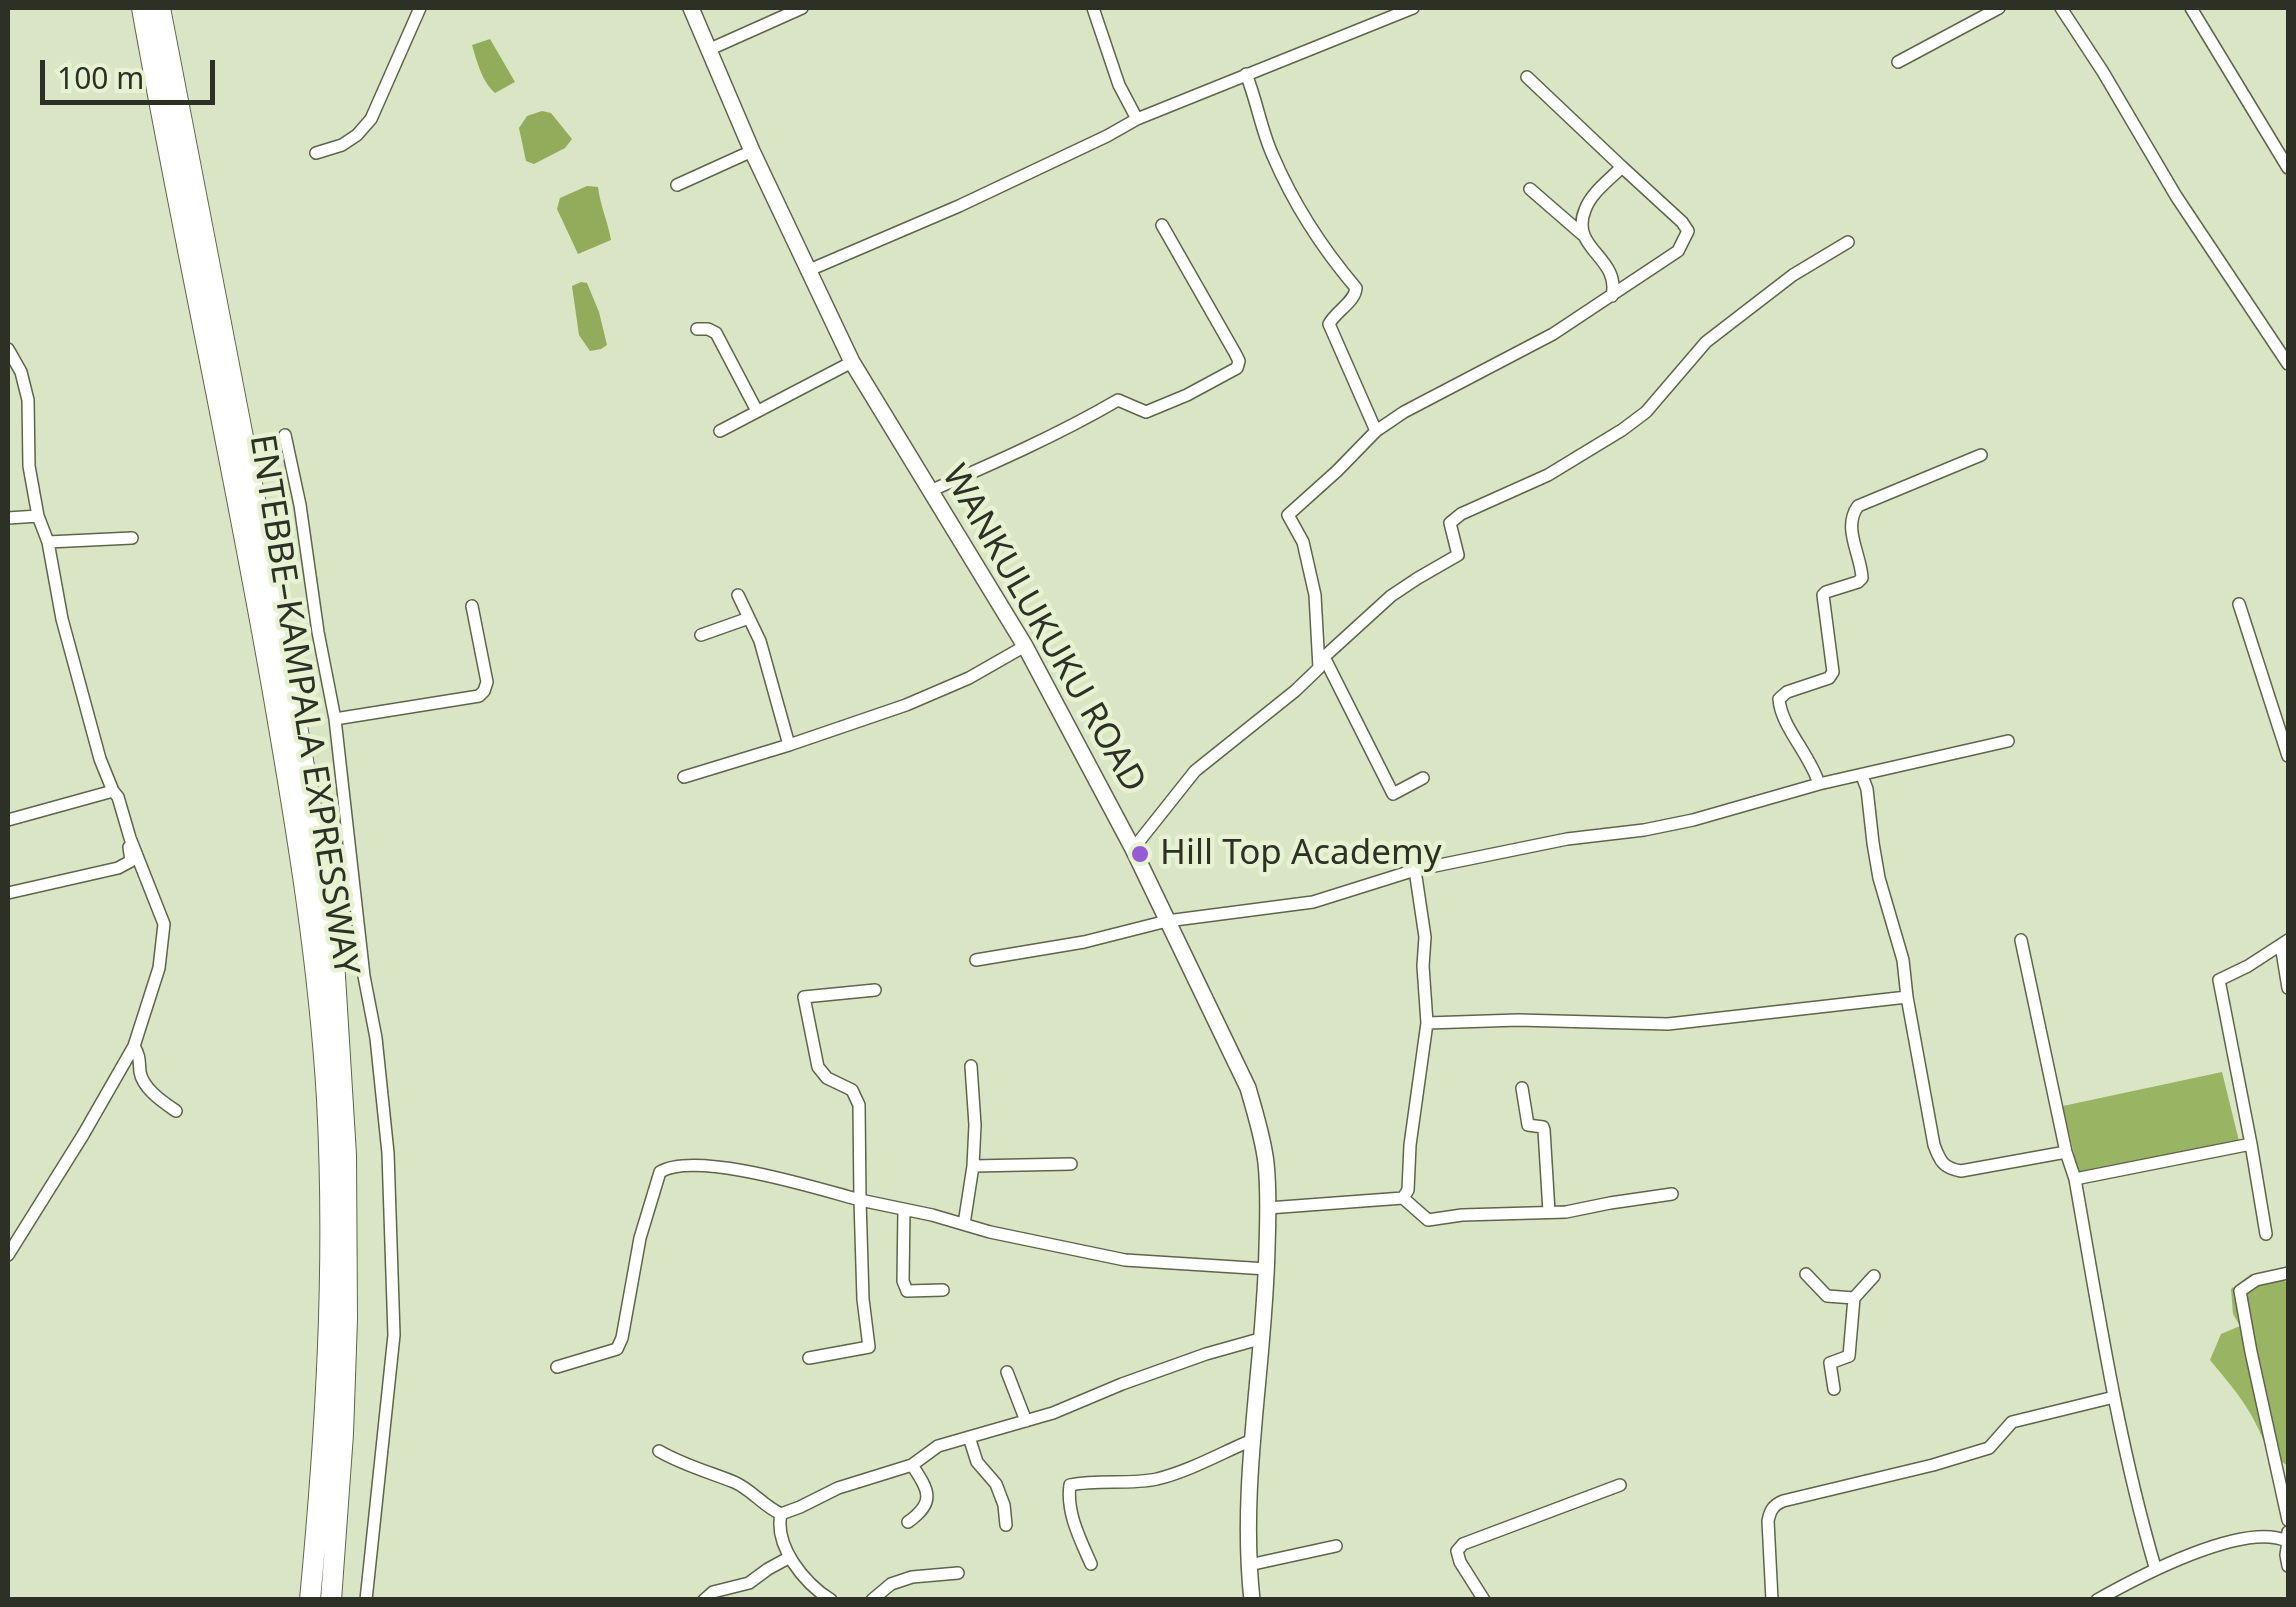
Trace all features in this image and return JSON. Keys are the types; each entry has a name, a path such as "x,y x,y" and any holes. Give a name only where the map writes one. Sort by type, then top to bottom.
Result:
{"highway":[{"name":"ENTEBBE–KAMPALA EXPRESSWAY","path":"142,8 260,621 294,811 318,988 326,1099 331,1316 310,1600"},
{"name":"ENTEBBE–KAMPALA EXPRESSWAY","path":"160,8 285,658 334,960 346,1156 348,1319 344,1434 330,1600"}],"main road":[{"name":"WANKULUKUKU ROAD","path":"691,8 752,152 852,362 1024,646 1133,849 1248,1088 1263,1147 1268,1208 1267,1268 1252,1440 1252,1600"}],"street":[{"path":"316,153 357,136 371,119 420,8"},
{"path":"708,50 802,8"},
{"path":"1093,8 1119,85 1136,119"},
{"path":"807,271 975,198 1136,119 1413,8"},
{"path":"1898,62 2000,8"},
{"path":"2062,8 2176,196 2288,364"},
{"path":"2191,8 2288,168"},
{"path":"1246,74 1271,152 1292,196 1325,252 1356,288 1355,295 1328,324 1376,431"},
{"path":"1423,778 1393,794 1321,662 1315,596 1303,542 1288,515 1376,431 1612,296 1678,252 1688,231 1655,195 1527,77"},
{"path":"676,185 752,152"},
{"path":"1583,235 1585,208 1622,168"},
{"path":"1530,189 1583,235 1611,272 1612,296"},
{"path":"930,492 1045,440 1118,400 1146,412 1237,368 1235,353 1162,225"},
{"path":"1133,849 1195,771 1295,691 1390,596 1458,556 1450,524 1462,514 1548,475 1622,430 1646,412 1706,342 1793,275 1848,242"},
{"path":"697,329 716,333 757,412"},
{"path":"8,349 21,372 28,400 29,466 62,619 100,759 118,797 164,924 159,968 134,1046 8,1255"},
{"path":"720,431 852,362"},
{"path":"284,436 300,505 335,719 389,1171 394,1335 366,1600"},
{"path":"1818,784 1808,756 1778,705 1786,692 1829,678 1833,672 1823,595 1862,578 1850,524 1852,514 1858,506 1981,455"},
{"path":"8,518 38,516"},
{"path":"48,542 132,538"},
{"path":"738,595 769,671 788,745"},
{"path":"2238,604 2288,756"},
{"path":"335,719 479,696 487,682 472,606"},
{"path":"701,635 749,618"},
{"path":"684,777 938,692 1024,646"},
{"path":"976,960 1084,942 1168,921 1313,902 1415,870 1567,838 1693,820 1818,784 2008,741"},
{"path":"1862,776 1868,789 1880,878 1903,960 1939,1160 1947,1168 1960,1171 2066,1152"},
{"path":"8,820 113,791"},
{"path":"8,893 118,868 131,860 130,838"},
{"path":"1402,1198 1408,1190 1427,1023 1425,937 1415,870"},
{"path":"2021,940 2075,1179 2137,1504 2156,1568"},
{"path":"2266,1234 2219,980 2285,942 2288,988"},
{"path":"810,1358 869,1347 862,1299 859,1106 852,1090 826,1078 818,1067 804,997 875,990"},
{"path":"1427,1023 1518,1020 1668,1024 1907,997"},
{"path":"134,1046 140,1057 142,1080 176,1112"},
{"path":"964,1224 975,1124 971,1066"},
{"path":"1522,1088 1528,1125 1544,1130 1549,1212"},
{"path":"2075,1179 2251,1144"},
{"path":"973,1166 1071,1164"},
{"path":"556,1367 617,1349 640,1238 660,1172 669,1167 705,1166 774,1177 990,1232 1125,1260 1267,1268"},
{"path":"1268,1208 1402,1198 1428,1220 1574,1211 1672,1194"},
{"path":"904,1210 903,1281 907,1290 943,1290"},
{"path":"2288,1273 2256,1280 2240,1291 2288,1520"},
{"path":"1806,1274 1827,1296 1854,1298"},
{"path":"1834,1389 1830,1364 1849,1356 1854,1298 1874,1276"},
{"path":"659,1451 738,1484 781,1514 838,1488 912,1465 938,1446 1053,1413 1172,1366 1262,1338"},
{"path":"1007,1372 1026,1421"},
{"path":"1772,1600 1768,1521 1775,1504 1981,1451 1996,1442 2012,1422 2114,1397"},
{"path":"969,1437 978,1462 996,1484 1006,1526"},
{"path":"1091,1564 1068,1499 1070,1485 1156,1479 1252,1440"},
{"path":"908,1522 920,1514 927,1501 927,1489 912,1465"},
{"path":"1484,1600 1460,1562 1457,1551 1463,1544 1620,1485"},
{"path":"781,1514 779,1524 790,1557 830,1600"},
{"path":"2288,1532 2288,1566"},
{"path":"2097,1600 2156,1568 2240,1540 2269,1535 2288,1541"},
{"path":"1249,1565 1336,1546"},
{"path":"704,1600 713,1592 749,1584 790,1557"},
{"path":"872,1600 891,1584 912,1577 958,1574"}],"shaded area":[{"path":"490,39 515,82 495,93 483,77 472,45"},
{"path":"542,111 551,113 572,139 565,148 534,164 526,161 519,128 527,116"},
{"path":"587,186 598,187 611,240 578,254 557,209 560,198"},
{"path":"587,283 599,312 607,345 601,349 590,351 579,335 572,286"},
{"path":"2222,1072 2239,1141 2078,1172 2063,1106"},
{"path":"2251,1274 2277,1274 2288,1284 2288,1466 2269,1448 2246,1406 2210,1360 2221,1334 2240,1326 2233,1314 2231,1289"}],"place":[{"name":"Hill Top Academy","path":"1140,854"}]}
